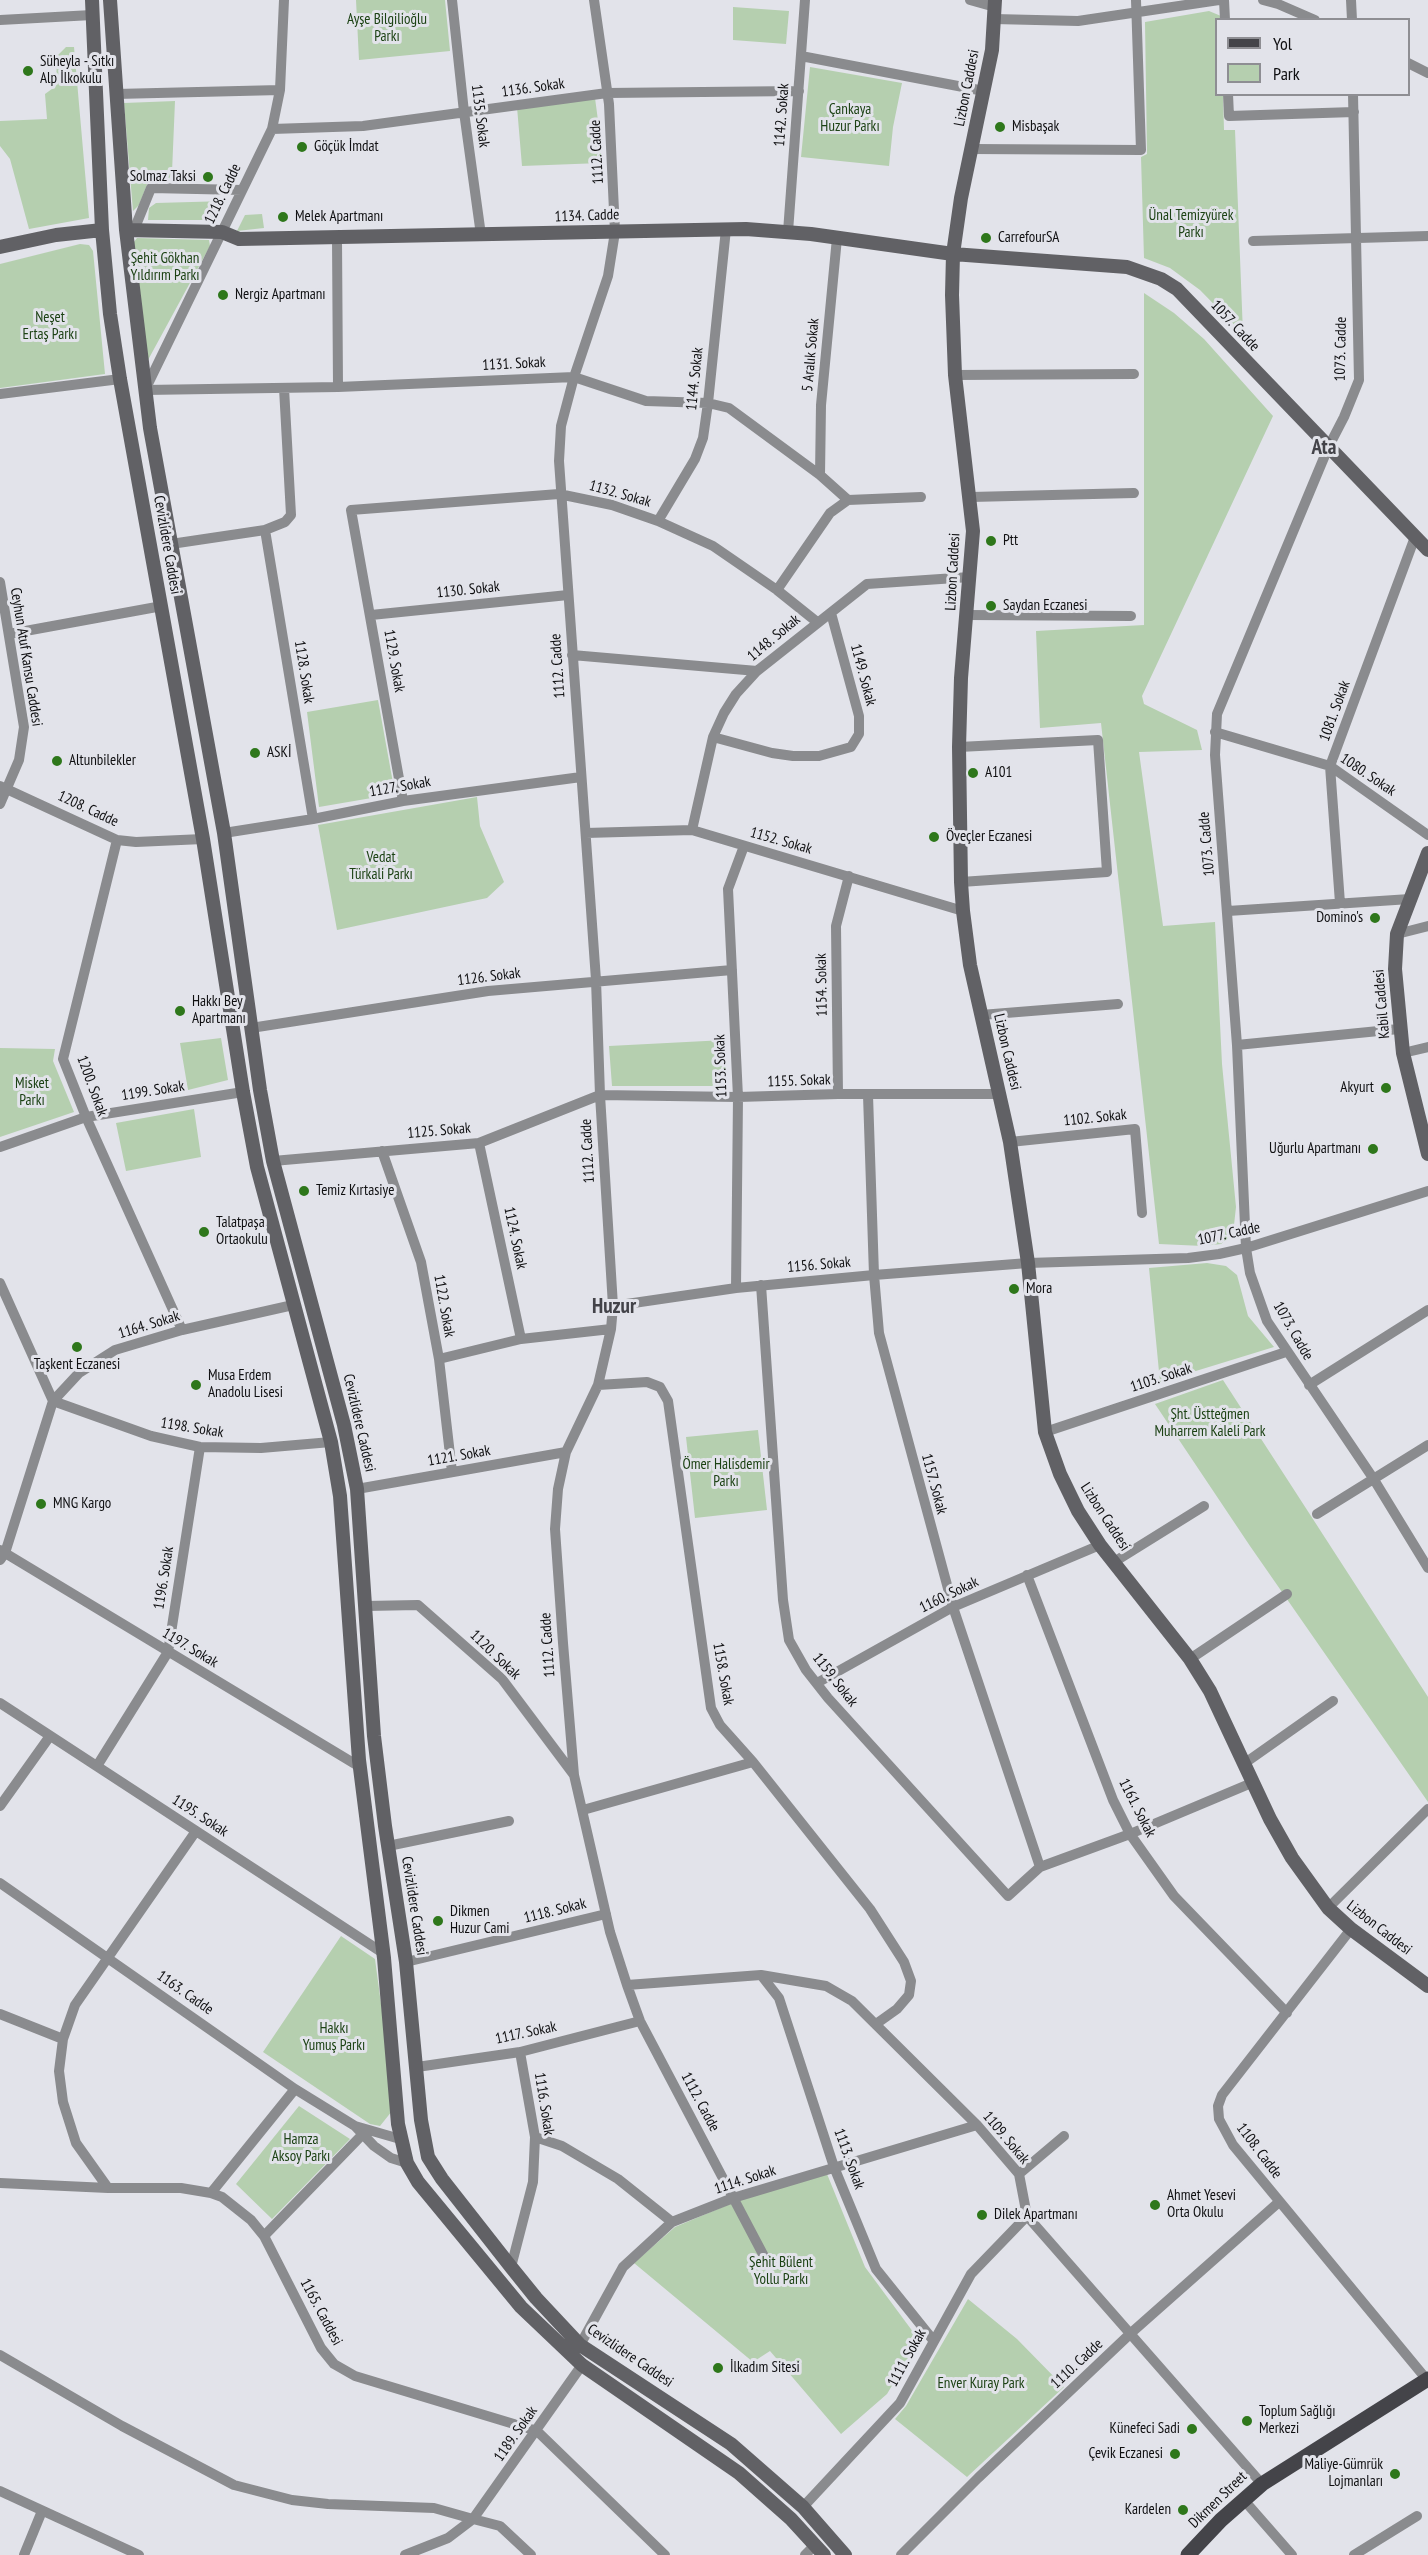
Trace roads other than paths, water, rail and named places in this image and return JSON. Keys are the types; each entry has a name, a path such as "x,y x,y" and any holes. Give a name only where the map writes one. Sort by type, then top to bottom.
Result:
{"main road":[{"name":"Cevizlidere Caddesi","path":"92,0 102,230 110,314 120,379 203,839 257,1167 331,1442 340,1496 360,1767 383,1953 400,2139 406,2163 418,2182 521,2307 582,2365 740,2473 820,2550"},
{"name":"Cevizlidere Caddesi","path":"110,0 116,94 145,390 224,833 260,1090 273,1161 344,1425 357,1489 379,1777 406,1962 424,2143 432,2165 536,2298 580,2345 731,2444 802,2507 846,2555"},
{"name":"Lizbon Caddesi","path":"994,8 992,50 953,254 955,375 973,531 968,615 961,678 959,747 961,882 970,965 1010,1142 1028,1263 1045,1432 1064,1483 1078,1511 1100,1545 1190,1659 1210,1691 1292,1858 1328,1908 1351,1929 1427,1984"},
{"name":"1134. Cadde","path":"130,230 222,232 239,239 337,239 726,229 788,232 953,254"},
{"path":"0,247 56,235 102,230"},
{"name":"1057. Cadde","path":"953,254 1109,264 1144,272 1161,279 1177,289 1189,301 1328,448 1427,548"},
{"name":"Kabil Caddesi","path":"1428,853 1398,934 1395,969 1403,1053 1428,1154"},
{"path":"243,1092 260,1090"},
{"path":"360,1767 379,1777"},
{"path":"400,2139 424,2143"},
{"path":"406,2163 432,2165"},
{"name":"Dikmen Street","path":"1188,2555 1243,2499 1262,2484 1427,2380"}],"street":[{"name":"1218. Cadde","path":"145,390 272,129 280,90 284,0"},
{"name":"1135. Sokak","path":"452,0 464,112 481,235"},
{"name":"1112. Cadde","path":"594,0 612,135 615,231 608,276 574,377 561,426 559,494 596,980 600,1095 613,1306 611,1329 598,1385 566,1452 558,1490 555,1529 574,1775 606,1914 640,2021 766,2260"},
{"name":"1142. Sokak","path":"788,232 806,0"},
{"path":"970,0 994,8 1078,21 1222,0 1225,18"},
{"path":"972,149 1141,150 1136,0"},
{"path":"1263,0 1310,18"},
{"path":"1351,0 1352,18"},
{"path":"0,20 92,15"},
{"path":"801,56 984,91"},
{"path":"1410,64 1428,73"},
{"path":"116,94 280,90"},
{"name":"1136. Sokak","path":"272,129 363,126 608,93 799,91"},
{"path":"1228,96 1228,116 1354,112"},
{"name":"1073. Cadde","path":"1353,96 1359,380 1328,448 1217,714 1215,732 1237,1045 1246,1248 1250,1272 1267,1321 1373,1478 1428,1568"},
{"path":"130,230 151,188 242,190"},
{"name":"1144. Sokak","path":"658,521 695,459 703,438 726,229"},
{"path":"1253,241 1428,236"},
{"name":"5 Aralık Sokak","path":"820,475 821,405 837,238"},
{"path":"337,239 338,387"},
{"path":"955,375 1134,374"},
{"name":"1131. Sokak","path":"145,390 338,387 574,377 646,401 708,403 729,408 820,475 848,500"},
{"path":"0,394 120,379"},
{"path":"171,544 265,530 285,522 291,515 284,388"},
{"path":"970,497 1134,493"},
{"name":"1132. Sokak","path":"353,527 351,510 559,494 612,505 658,521 713,546 777,590 817,622"},
{"path":"777,590 830,513 848,500 921,497"},
{"name":"1129. Sokak","path":"353,527 371,615 403,801"},
{"name":"1128. Sokak","path":"265,530 313,819"},
{"name":"1081. Sokak","path":"1340,903 1330,766 1415,537"},
{"name":"1148. Sokak","path":"692,830 713,737 736,694 757,670 867,584 969,577"},
{"name":"Ceyhun Atuf Kansu Caddesi","path":"0,582 24,727 19,760 4,788 0,804"},
{"name":"1130. Sokak","path":"371,615 568,596"},
{"path":"9,634 162,606"},
{"name":"1149. Sokak","path":"713,737 772,753 793,756 819,756 851,747 859,734 859,716 831,613"},
{"path":"968,615 1131,615"},
{"path":"572,655 757,670"},
{"name":"1080. Sokak","path":"1215,732 1330,766 1428,835"},
{"path":"959,747 1098,740 1107,872 961,882"},
{"name":"1127. Sokak","path":"224,833 313,819 403,801 581,777"},
{"name":"1208. Cadde","path":"4,788 117,840 136,842 203,839"},
{"name":"1152. Sokak","path":"586,833 692,830 963,911"},
{"name":"1200. Sokak","path":"117,840 63,1059 86,1117 182,1330"},
{"name":"1153. Sokak","path":"736,1288 738,1097 728,889 744,846"},
{"name":"1154. Sokak","path":"838,1094 836,926 849,876"},
{"path":"1228,911 1410,899"},
{"path":"1398,934 1428,926"},
{"name":"1126. Sokak","path":"251,1028 488,991 732,970"},
{"path":"981,1015 1118,1004"},
{"path":"1237,1045 1399,1029"},
{"path":"1403,1053 1428,1047"},
{"name":"1199. Sokak","path":"0,1147 86,1117 243,1092"},
{"name":"1155. Sokak","path":"600,1095 738,1097 838,1094 1000,1094"},
{"name":"1125. Sokak","path":"273,1161 479,1143 600,1095"},
{"name":"1157. Sokak","path":"868,1095 874,1275 881,1343 953,1607 1040,1867"},
{"name":"1102. Sokak","path":"1010,1142 1135,1129 1142,1213"},
{"name":"1124. Sokak","path":"479,1143 521,1339"},
{"name":"1122. Sokak","path":"382,1151 421,1262 439,1359 452,1472"},
{"name":"1077. Cadde","path":"1028,1263 1188,1258 1246,1248 1428,1191"},
{"name":"1156. Sokak","path":"613,1306 736,1288 1028,1263"},
{"path":"0,1283 3,1297 53,1401"},
{"name":"1159. Sokak","path":"760,1286 783,1600 789,1640 806,1670 817,1683 1008,1896 1040,1867 1130,1834 1254,1782"},
{"name":"1164. Sokak","path":"2,1555 53,1401 80,1373 115,1350 182,1330 293,1305"},
{"path":"1309,1385 1428,1310"},
{"path":"439,1359 521,1339 611,1329"},
{"name":"1103. Sokak","path":"1045,1432 1287,1352"},
{"name":"1158. Sokak","path":"598,1385 647,1382 660,1388 668,1401 711,1708 720,1725 753,1762 870,1909 904,1962 911,1981 909,1995 897,2009 876,2024"},
{"name":"1198. Sokak","path":"53,1401 151,1436 200,1447 261,1448 331,1442"},
{"path":"1317,1514 1428,1445"},
{"name":"1196. Sokak","path":"97,1766 168,1652 200,1447"},
{"name":"1121. Sokak","path":"357,1489 566,1452"},
{"path":"1114,1562 1204,1506"},
{"name":"1160. Sokak","path":"817,1683 953,1607 1100,1545"},
{"name":"1197. Sokak","path":"2,1555 360,1767"},
{"name":"1161. Sokak","path":"1027,1575 1113,1800 1130,1834 1174,1896 1287,2013"},
{"path":"1190,1659 1287,1594"},
{"name":"1120. Sokak","path":"366,1606 418,1605 502,1679 574,1775"},
{"path":"1245,1763 1333,1701"},
{"name":"1195. Sokak","path":"0,1703 383,1953"},
{"path":"0,1806 50,1736"},
{"path":"583,1810 753,1762"},
{"path":"1328,1908 1428,1809"},
{"path":"388,1846 509,1821"},
{"path":"108,2188 76,2143 63,2102 58,2071 63,2038 75,2005 196,1831"},
{"name":"1163. Cadde","path":"0,1883 295,2089 355,2126 400,2139"},
{"name":"1118. Sokak","path":"406,1962 606,1914"},
{"name":"1108. Cadde","path":"1351,1929 1222,2095 1218,2106 1219,2119 1224,2132 1279,2202 1427,2380"},
{"name":"1109. Sokak","path":"627,1985 761,1975 826,1986 852,2001 977,2125 1019,2174 1027,2216"},
{"name":"1113. Sokak","path":"761,1975 779,1998 834,2167 876,2269 933,2340"},
{"path":"0,2014 63,2038"},
{"name":"1117. Sokak","path":"417,2067 520,2052 640,2021"},
{"name":"1116. Sokak","path":"511,2267 533,2182 535,2137 520,2052"},
{"path":"211,2193 295,2089"},
{"name":"1114. Sokak","path":"580,2345 623,2267 672,2222 733,2198 977,2125"},
{"name":"1163. Cadde","path":"355,2126 362,2135 391,2158 406,2163"},
{"path":"264,2235 362,2135"},
{"path":"1019,2174 1064,2136"},
{"path":"535,2137 562,2146 618,2179 672,2222"},
{"name":"1165. Caddesi","path":"0,2182 108,2188 182,2188 211,2193 242,2212 264,2235 321,2348 327,2357 343,2371 537,2431"},
{"name":"1110. Cadde","path":"901,2555 978,2478 1131,2333 1279,2202"},
{"path":"1027,2216 1262,2484"},
{"name":"1111. Sokak","path":"802,2507 900,2403 971,2274 1027,2216"},
{"path":"0,2355 122,2426 234,2485 292,2500 328,2504 434,2508 500,2526 531,2555"},
{"name":"1189. Sokak","path":"405,2555 448,2538 473,2519 582,2365"},
{"path":"537,2431 665,2555"},
{"path":"0,2492 139,2555"},
{"path":"1243,2499 1292,2555"},
{"path":"24,2555 42,2511"},
{"path":"1354,2555 1417,2516"},
{"path":"805,2555 820,2550"}],"place":[{"name":"Süheyla - Sıtkı Alp İlkokulu","path":"28,71"},
{"name":"Misbaşak","path":"1000,127"},
{"name":"Göçük İmdat","path":"302,147"},
{"name":"Solmaz Taksi","path":"208,177"},
{"name":"Melek Apartmanı","path":"283,217"},
{"name":"CarrefourSA","path":"986,238"},
{"name":"Nergiz Apartmanı","path":"223,295"},
{"name":"Ptt","path":"991,541"},
{"name":"Saydan Eczanesi","path":"991,606"},
{"name":"ASKİ","path":"255,753"},
{"name":"Altunbilekler","path":"57,761"},
{"name":"A101","path":"973,773"},
{"name":"Öveçler Eczanesi","path":"934,837"},
{"name":"Domino's","path":"1375,918"},
{"name":"Hakkı Bey Apartmanı","path":"180,1011"},
{"name":"Akyurt","path":"1386,1088"},
{"name":"Uğurlu Apartmanı","path":"1373,1149"},
{"name":"Temiz Kırtasiye","path":"304,1191"},
{"name":"Talatpaşa Ortaokulu","path":"204,1232"},
{"name":"Mora","path":"1014,1289"},
{"name":"Taşkent Eczanesi","path":"77,1347"},
{"name":"Musa Erdem Anadolu Lisesi","path":"196,1385"},
{"name":"MNG Kargo","path":"41,1504"},
{"name":"Dikmen Huzur Cami","path":"438,1921"},
{"name":"Ahmet Yesevi Orta Okulu","path":"1155,2205"},
{"name":"Dilek Apartmanı","path":"982,2215"},
{"name":"İlkadım Sitesi","path":"718,2368"},
{"name":"Toplum Sağlığı Merkezi","path":"1247,2421"},
{"name":"Künefeci Sadi","path":"1192,2429"},
{"name":"Çevik Eczanesi","path":"1175,2454"},
{"name":"Maliye-Gümrük Lojmanları","path":"1395,2474"},
{"name":"Kardelen","path":"1183,2510"}],"district":[{"name":"Ata","path":"1324,448"},
{"name":"Huzur","path":"614,1307"}],"park label":[{"name":"Ayşe Bilgilioğlu Parkı","path":"387,28"},
{"name":"Çankaya Huzur Parkı","path":"850,118"},
{"name":"Ünal Temizyürek Parkı","path":"1191,224"},
{"name":"Şehit Gökhan Yıldırım Parkı","path":"165,268"},
{"name":"Neşet Ertaş Parkı","path":"50,326"},
{"name":"Vedat Türkali Parkı","path":"381,866"},
{"name":"Misket Parkı","path":"32,1092"},
{"name":"Şht. Üstteğmen Muharrem Kaleli Park","path":"1210,1424"},
{"name":"Ömer Halisdemir Parkı","path":"726,1474"},
{"name":"Hakkı Yumuş Parkı","path":"334,2038"},
{"name":"Hamza Aksoy Parkı","path":"301,2148"},
{"name":"Şehit Bülent Yollu Parkı","path":"781,2272"},
{"name":"Enver Kuray Park","path":"981,2384"}]}
